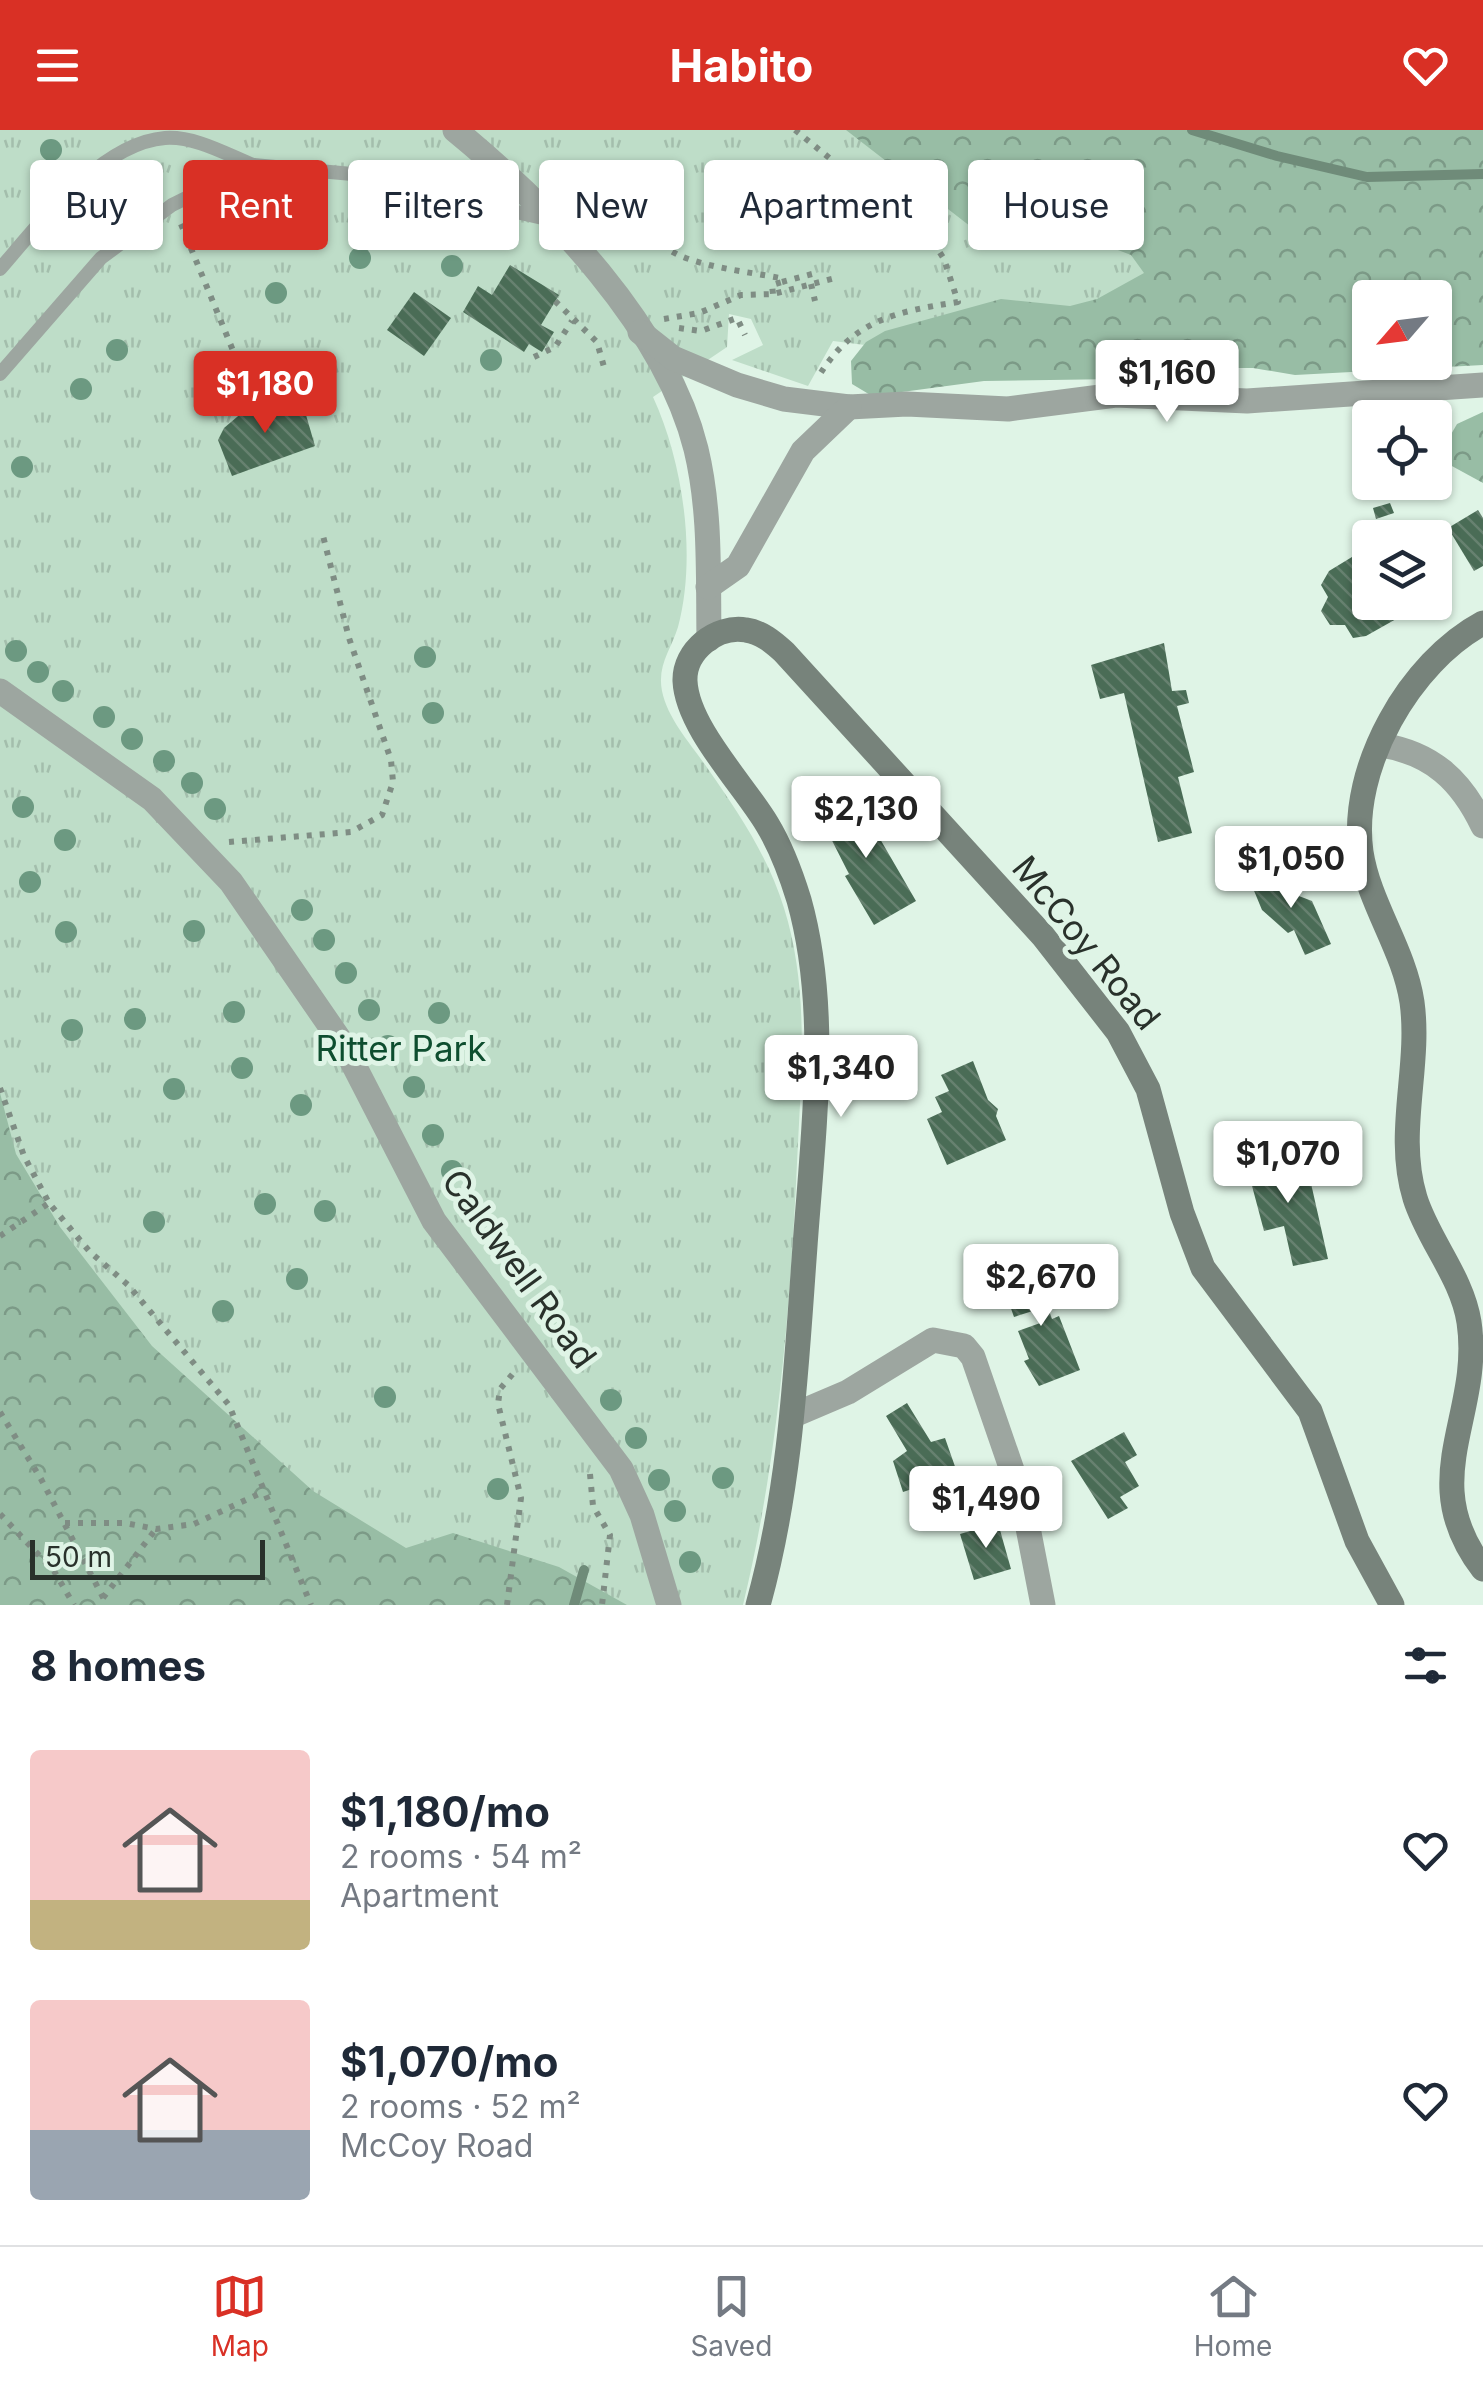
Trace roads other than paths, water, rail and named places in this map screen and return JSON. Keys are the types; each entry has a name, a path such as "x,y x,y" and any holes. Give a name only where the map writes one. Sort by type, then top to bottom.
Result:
{"street":[{"path":"456,130 539,208"},
{"path":"576,250 640,332 670,382 695,445 705,502 710,639 698,647 685,670 688,700 782,854 800,904 812,974 812,1155 794,1415 775,1540 758,1605"},
{"path":"640,332 674,358 737,384 784,399 848,407 892,404 1008,409 1116,395 1247,401 1483,384"},
{"path":"708,588 738,566 803,451 848,407"},
{"path":"1483,623 1463,634 1429,666 1398,709 1364,793 1362,852 1412,1000 1408,1172 1425,1223 1468,1315 1472,1364 1450,1496 1464,1539 1483,1568"},
{"name":"McCoy Road","path":"710,639 742,628 770,640 784,652 1042,936 1118,1032 1148,1089 1182,1213 1203,1268 1310,1411 1357,1541 1392,1605"},
{"name":"Caldwell Road","path":"0,691 106,762 152,799 206,852 327,1020 434,1221 621,1470 642,1515 669,1605"},
{"path":"1381,745 1430,759 1471,800 1483,826"},
{"path":"794,1415 848,1392 933,1340 964,1346 973,1357 1006,1446 1043,1605"}],"lane":[{"path":"0,269 85,178 141,144 165,138 191,140 241,160"},
{"path":"328,172 539,217"},
{"path":"0,374 51,310 101,258 183,200"}],"waterway":[{"path":"1192,130 1277,156 1367,177 1483,174"},
{"path":"574,1605 584,1570"}],"park label":[{"name":"Ritter Park","path":"401,1049"}]}
